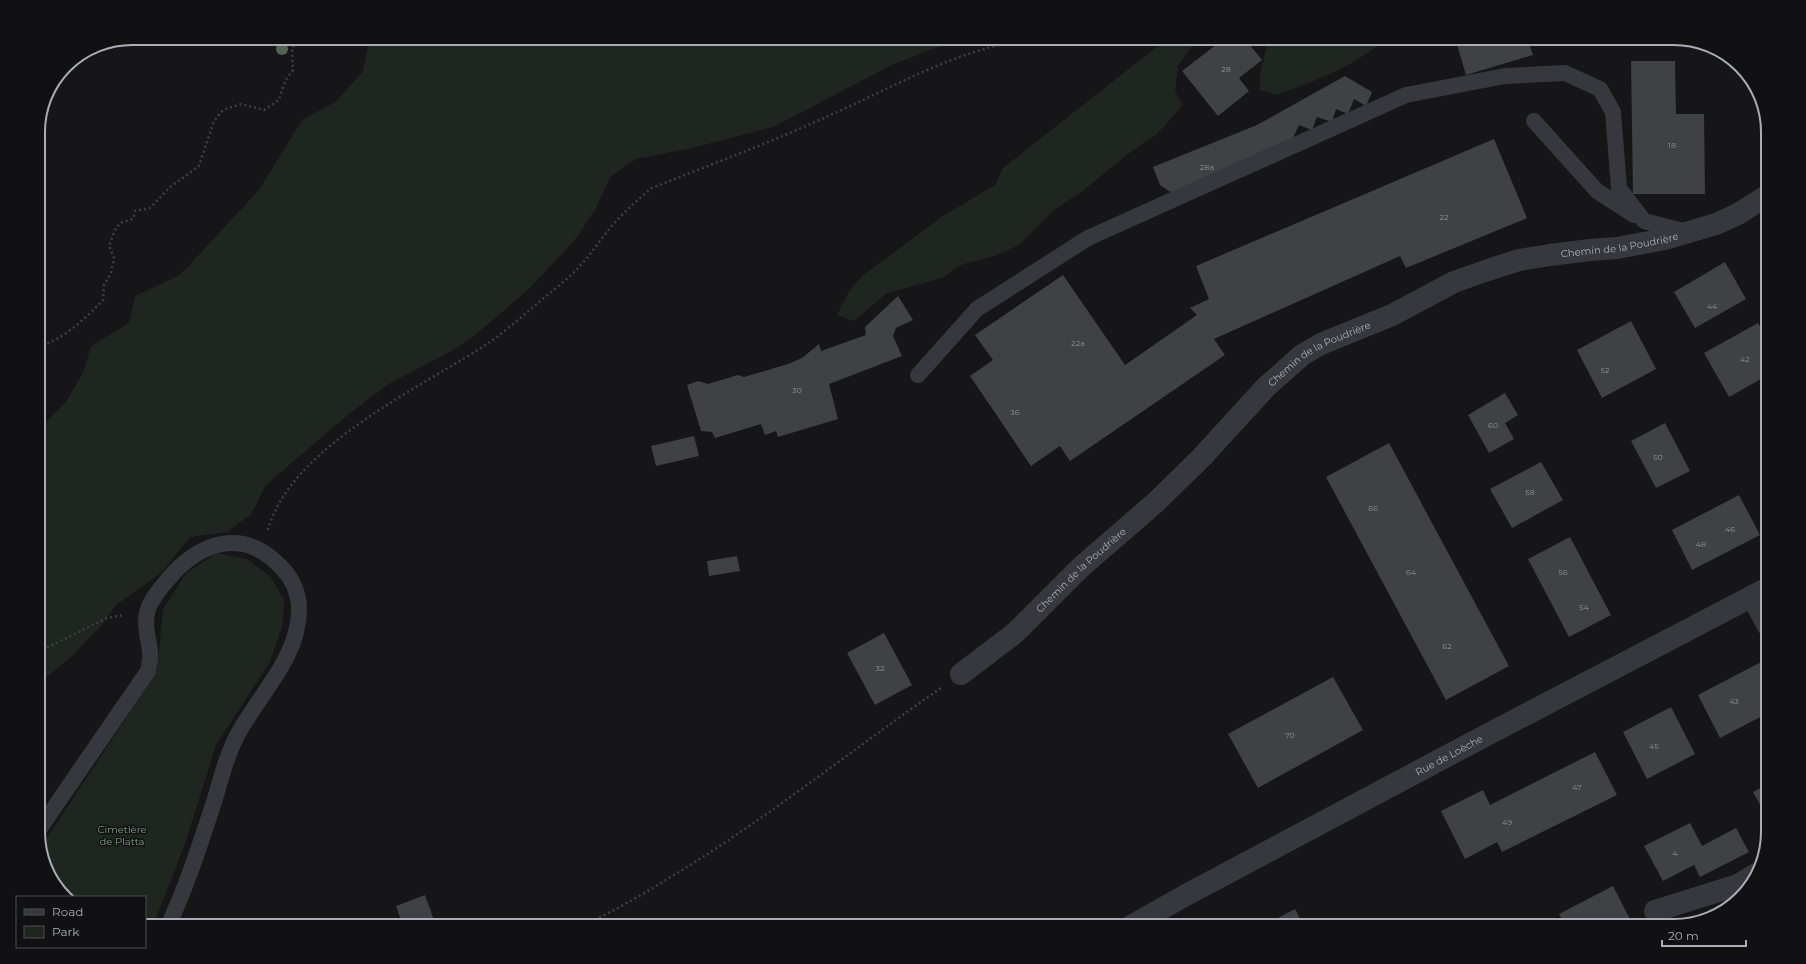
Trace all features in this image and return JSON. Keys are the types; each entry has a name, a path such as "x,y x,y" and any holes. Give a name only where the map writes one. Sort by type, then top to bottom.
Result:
{"street":[{"name":"Chemin de la Poudrière","path":"961,674 1015,633 1081,567 1155,503 1196,462 1266,387 1302,355 1321,344 1392,315 1454,282 1488,270 1519,260 1577,251 1617,248 1647,243 1716,224 1738,214 1761,199"},
{"name":"Rue de Loèche","path":"1143,919 1479,738 1760,592"},
{"path":"1655,911 1738,885 1746,880"}],"lane":[{"path":"918,375 977,309 1088,238 1406,95 1505,76 1565,73 1600,89 1613,112 1619,188 1644,221"},
{"path":"1534,122 1597,191 1644,221 1688,232"},
{"path":"45,821 148,671 150,653 145,624 148,609 154,596 181,565 199,552 214,546 231,543 246,544 259,549 274,559 287,572 297,591 299,608 298,625 294,641 286,660 234,742 186,882 171,919"}],"path":[{"path":"45,344 70,330 91,313 103,300 104,285 111,273 114,258 109,246 114,232 120,223 133,219 135,211 150,208 169,188 199,166 214,121 223,110 241,104 264,110 279,100 285,81 293,70 292,49 294,45"},
{"path":"274,559 266,538 273,514 286,491 304,471 342,436 371,414 412,391 491,341 578,268 628,208 652,188 824,118 923,72 978,50 1000,45"},
{"path":"45,649 107,618 148,609"},
{"path":"597,919 655,888 764,817 961,674"}],"green space":[{"path":"368,45 943,45 894,64 773,127 692,148 636,159 610,177 595,210 575,240 528,290 475,335 455,349 387,385 349,414 266,485 251,514 227,532 190,537 161,573 116,605 102,625 71,657 45,678 45,423 66,402 83,373 91,346 129,323 135,296 180,275 258,191 302,120 335,102 362,73"},
{"path":"1159,45 1193,45 1178,66 1175,91 1183,105 1157,134 1128,154 1080,193 1055,209 1019,245 994,256 963,264 942,278 887,293 854,321 837,315 848,293 862,276 943,216 995,185 1003,168"},
{"path":"1265,45 1378,45 1334,72 1277,95 1260,90 1260,75 1266,49"},
{"name":"Cimetière de Platta","path":"217,553 247,559 271,577 284,600 283,624 270,662 216,745 186,841 156,919 146,919 146,896 74,896 60,880 54,870 46,840 157,671 163,609 186,573"}],"building":[{"path":"1216,45 1250,45 1262,60 1239,78 1249,91 1218,116 1182,71"},
{"path":"1457,45 1529,45 1533,55 1466,75"},
{"path":"1631,61 1675,61 1676,114 1704,114 1705,194 1633,194"},
{"path":"1345,76 1372,92 1366,106 1354,99 1348,114 1336,109 1332,122 1317,117 1312,130 1299,125 1293,138 1172,193 1160,185 1153,167 1257,125"},
{"path":"1494,139 1527,218 1406,268 1400,256 1214,339 1225,355 1070,461 1060,446 1031,466 970,376 993,360 975,335 1063,275 1125,365 1197,315 1190,308 1209,299 1196,266"},
{"path":"1725,262 1746,299 1695,328 1674,292"},
{"path":"898,296 913,320 896,328 893,336 902,356 829,384 838,419 778,437 776,431 765,435 761,424 715,438 712,432 701,431 687,385 698,381 708,384 738,375 744,377 788,364 802,358 819,344 821,351 866,335 865,327"},
{"path":"1631,321 1656,369 1602,398 1577,350"},
{"path":"1758,323 1761,328 1761,379 1729,397 1704,353"},
{"path":"1505,393 1518,415 1505,423 1514,439 1489,453 1468,415"},
{"path":"1665,423 1690,471 1656,488 1631,441"},
{"path":"694,436 699,456 656,466 651,446"},
{"path":"1389,443 1509,666 1446,700 1326,477"},
{"path":"1541,462 1563,500 1512,528 1490,489"},
{"path":"1739,495 1760,535 1692,570 1672,530"},
{"path":"1570,537 1611,615 1569,637 1528,559"},
{"path":"737,556 740,571 709,576 707,561"},
{"path":"884,633 912,685 875,705 847,653"},
{"path":"1761,662 1761,717 1720,738 1698,695"},
{"path":"1333,677 1363,730 1258,788 1228,734"},
{"path":"1671,707 1695,754 1647,779 1623,732"},
{"path":"1595,752 1617,795 1502,852 1497,842 1465,859 1441,811 1483,790 1490,805"},
{"path":"1761,788 1761,806 1753,792"},
{"path":"1690,823 1702,846 1736,828 1749,852 1700,877 1694,865 1663,881 1644,846"},
{"path":"1613,886 1630,919 1562,919 1559,914"},
{"path":"425,895 434,919 401,919 396,906"},
{"path":"1295,909 1300,919 1276,919"}]}
